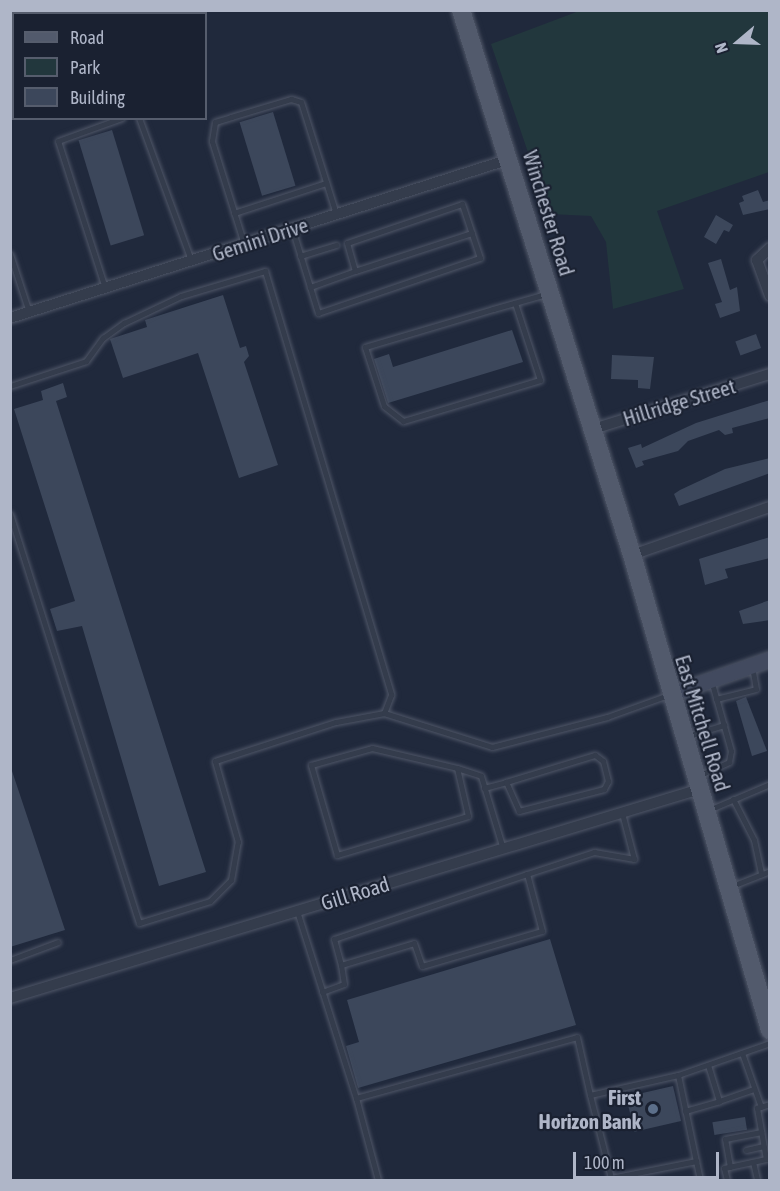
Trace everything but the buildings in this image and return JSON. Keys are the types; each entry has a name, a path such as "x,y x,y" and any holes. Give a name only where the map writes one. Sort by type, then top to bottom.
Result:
{"main road":[{"name":"Winchester Road","path":"461,10 510,159 589,430"},
{"name":"East Mitchell Road","path":"589,430 632,555 670,694 770,1030"}],"street":[{"name":"Gemini Drive","path":"10,318 510,159"},
{"path":"770,248 757,260 770,296"},
{"name":"Hillridge Street","path":"589,430 770,374"},
{"path":"632,555 770,507"},
{"path":"670,694 770,659"},
{"name":"Gill Road","path":"10,998 622,813 698,783"}],"lane":[{"path":"244,244 211,131 215,122 291,99 301,102 336,214"},
{"path":"105,288 58,141 116,120"},
{"path":"139,120 191,261"},
{"path":"234,213 326,183"},
{"path":"291,228 318,312 480,258 462,204 347,243 355,271"},
{"path":"310,287 472,233"},
{"path":"300,256 336,245"},
{"path":"10,254 29,312"},
{"path":"10,386 86,362 103,338 124,323 181,296 265,271 391,694 384,713"},
{"path":"515,303 540,380 403,421 384,406 365,347 549,293"},
{"path":"10,514 139,923 210,901 231,880 238,842 215,761 336,722 384,713 492,747 607,717 670,694"},
{"path":"716,699 756,689 752,665"},
{"path":"698,783 729,762 724,725 711,680"},
{"path":"684,738 724,725"},
{"path":"457,768 468,816 337,855 311,765 372,748 457,768 480,776 504,849"},
{"path":"484,788 595,755 603,761 608,781 604,789 519,811 506,782"},
{"path":"706,811 770,784"},
{"path":"733,799 754,840 761,874"},
{"path":"322,992 344,984 334,939 594,852 634,859 622,813"},
{"path":"729,888 770,871"},
{"path":"341,965 414,943 422,966 542,931 527,874"},
{"path":"297,911 356,1098 378,1180"},
{"path":"10,960 58,942"},
{"path":"356,1098 577,1037 611,1178 696,1161"},
{"path":"590,1095 678,1075 770,1043"},
{"path":"727,1180 724,1167 766,1159 761,1132 760,1107 742,1053"},
{"path":"708,1065 719,1101"},
{"path":"678,1075 700,1180"},
{"path":"685,1111 754,1089"},
{"path":"760,1107 770,1104"},
{"path":"730,1167 725,1139 761,1132"},
{"path":"762,1139 770,1137"},
{"path":"746,1150 764,1146"},
{"path":"727,1153 736,1152"},
{"path":"753,1162 757,1180"}],"green space":[{"path":"579,11 769,11 769,172 657,211 684,289 613,309 606,242 591,216 549,214 491,44"}],"place":[{"name":"First Horizon Bank","path":"653,1109"}]}
